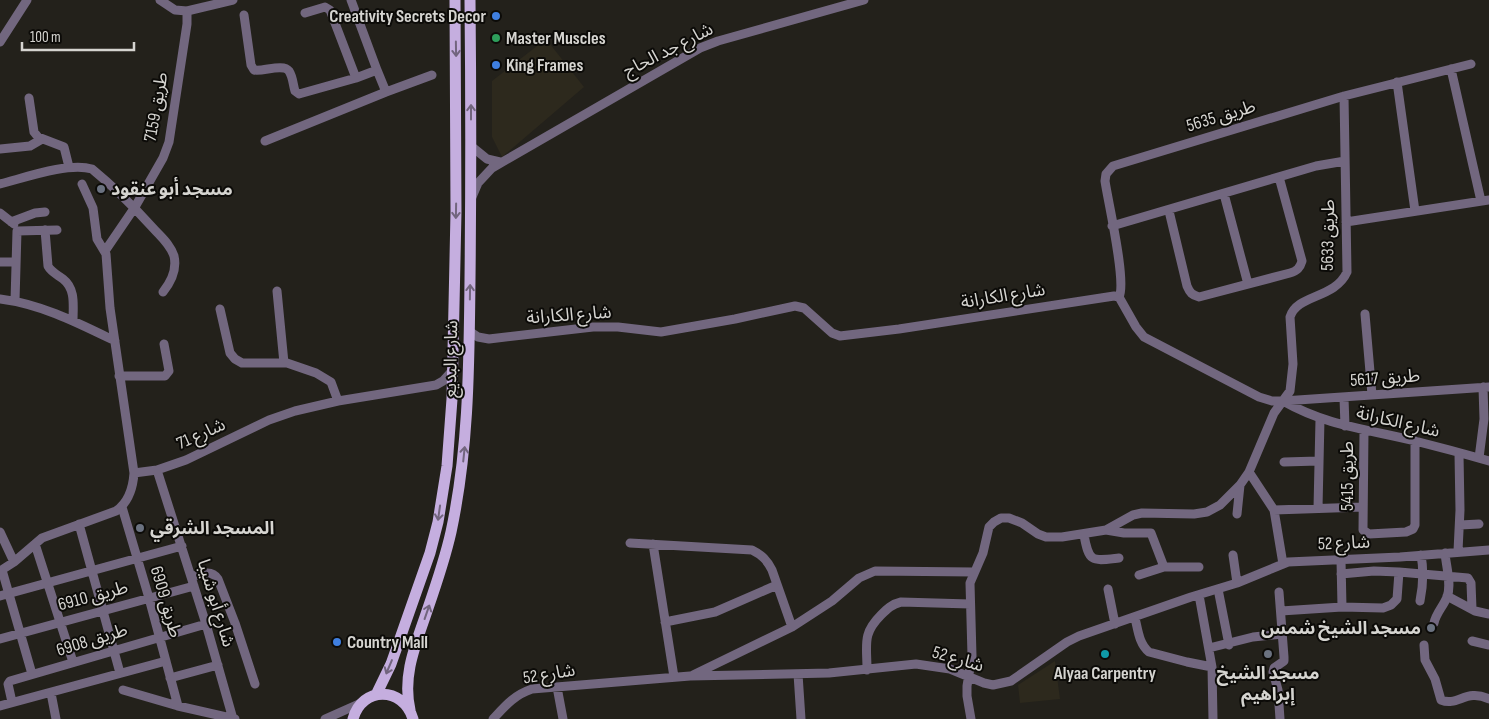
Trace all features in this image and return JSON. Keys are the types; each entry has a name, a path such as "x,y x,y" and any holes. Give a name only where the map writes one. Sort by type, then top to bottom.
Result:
{"main road":[{"name":"شارع البديع","path":"376,695 391,664 430,553 438,522 447,466 452,399 456,150 455,0"},
{"name":"شارع البديع","path":"411,714 407,696 411,659 445,556 456,509 466,430 471,202 470,0"},
{"path":"353,719 361,703 376,695 386,694 404,702 411,714"}],"street":[{"path":"0,42 27,0"},
{"path":"160,0 175,10 186,11 233,0"},
{"path":"351,0 386,92"},
{"name":"شارع جد الحاج","path":"471,202 478,183 484,175 500,162 700,48 849,2 864,0"},
{"path":"304,13 324,7 330,10 356,78"},
{"name":"طريق 7159","path":"105,251 135,207 163,158 169,142 187,24 186,11"},
{"path":"244,15 251,65 254,70 286,69 289,71 295,91 299,94 377,70"},
{"name":"طريق 5635","path":"1120,297 1122,292 1121,275 1105,181 1106,174 1113,166 1344,96 1471,64"},
{"path":"1346,222 1485,201 1451,69"},
{"path":"264,141 432,75"},
{"path":"1397,82 1415,211"},
{"name":"طريق 5633","path":"1283,401 1290,391 1293,373 1291,312 1300,304 1338,286 1344,280 1347,272 1344,96"},
{"path":"30,98 34,132 42,139 64,148 69,167"},
{"path":"0,149 30,146 42,139"},
{"path":"471,146 487,159 500,162"},
{"path":"1112,226 1169,211 1316,166 1345,161"},
{"path":"0,184 69,167 82,166 92,169 135,207 166,241 174,257 174,273 170,283 163,292"},
{"path":"1169,211 1187,286 1193,296 1199,297 1296,272 1302,261 1279,177"},
{"path":"32,674 20,633 5,595 1,570 14,562 42,538 116,511 122,507 131,491 134,472 115,341 105,251 97,239 93,208 82,184"},
{"path":"1224,194 1248,284"},
{"path":"11,222 35,213 45,212"},
{"path":"0,213 11,222 17,231 15,301"},
{"path":"45,230 48,266 50,270 65,280 71,288 73,321"},
{"path":"17,231 57,230"},
{"path":"0,262 16,262"},
{"path":"277,291 284,363"},
{"name":"شارع الكارانة","path":"469,332 478,338 488,339 593,327 618,327 661,332 795,306 804,308 832,333 845,336 1107,296 1120,297 1136,327 1144,337 1259,397 1272,401 1283,401 1320,419 1345,426 1415,441 1489,461"},
{"path":"0,300 15,301 73,321 115,341"},
{"path":"220,309 230,353 235,359 242,363 284,363 300,367 330,382 338,401"},
{"path":"1365,314 1372,396"},
{"name":"شارع الكارانة","path":"469,352 478,344 488,339"},
{"path":"120,376 168,375 169,371 164,344"},
{"path":"436,385 443,381 452,370"},
{"path":"436,385 443,388 452,399"},
{"name":"شارع 71","path":"134,472 157,470 186,460 269,420 295,411 338,401 436,385"},
{"path":"1479,458 1486,419 1486,387"},
{"name":"طريق 5617","path":"1283,401 1486,387"},
{"path":"1344,398 1345,426"},
{"path":"971,719 967,696 972,656 970,583 981,558 989,528 994,522 1001,518 1016,520 1038,534 1062,537 1106,530 1133,515 1150,513 1201,514 1220,504 1240,485 1248,472 1274,413 1283,401"},
{"path":"1318,508 1320,419"},
{"name":"طريق 5415","path":"1364,431 1363,530 1368,534 1406,532 1413,529 1415,525 1415,441"},
{"path":"1458,552 1460,525 1459,454"},
{"path":"1284,462 1318,461"},
{"name":"شارع أبو شيبا","path":"157,470 234,719"},
{"path":"1248,472 1274,510 1283,564"},
{"path":"1237,514 1240,485"},
{"name":"طريق 6909","path":"122,507 178,706"},
{"path":"1274,510 1363,507"},
{"path":"78,524 120,673"},
{"path":"1460,525 1479,524"},
{"path":"1106,530 1124,534 1151,533 1164,567"},
{"path":"0,532 14,562"},
{"path":"1084,535 1087,553 1091,558 1097,560 1119,558"},
{"path":"630,543 752,550 761,554 768,561 792,627"},
{"path":"35,544 74,662"},
{"path":"653,544 674,677"},
{"path":"5,595 182,546"},
{"name":"شارع 52","path":"493,719 511,699 520,693 532,689 674,677 798,674 866,670 916,664 950,669 984,683 994,684 1011,680 1079,636 1237,584 1294,561 1341,560 1489,550"},
{"path":"1434,623 1435,616 1449,590 1445,553"},
{"path":"1233,554 1237,584"},
{"path":"1420,601 1423,574 1421,555"},
{"path":"1341,560 1342,607"},
{"path":"1139,575 1164,567 1199,567"},
{"path":"690,676 792,627 832,601 850,584 866,573 875,571 974,572"},
{"path":"1341,574 1399,572 1470,580 1472,609"},
{"path":"1280,611 1342,607 1384,608 1398,599 1399,572"},
{"name":"طريق 6910","path":"0,639 149,598 193,582 208,573 214,574 218,579 235,623 255,684"},
{"path":"665,622 715,612 777,586"},
{"path":"1108,588 1115,624"},
{"path":"1218,589 1229,644"},
{"path":"1279,592 1284,661 1274,668 1273,672 1278,690 1280,719"},
{"path":"1199,595 1212,667 1213,719"},
{"path":"1447,596 1472,609 1489,614"},
{"path":"866,670 868,631 892,605 901,602 970,604"},
{"path":"1135,618 1141,643 1150,652 1212,667"},
{"name":"طريق 6908","path":"12,702 8,682 159,636 206,624"},
{"path":"1209,648 1253,637 1283,634"},
{"path":"1472,641 1489,645"},
{"path":"1424,645 1424,660 1437,685 1441,700 1452,702 1475,694 1489,698"},
{"path":"0,706 166,661"},
{"path":"170,678 218,665"},
{"path":"798,674 801,719"},
{"path":"557,687 563,719"},
{"path":"123,690 178,706 234,719"},
{"path":"51,693 56,719"},
{"path":"325,719 361,703"}],"shaded area":[{"path":"546,39 584,87 502,157 492,137 492,81"},
{"path":"1055,661 1060,699 1020,703 1018,685"}],"place":[{"name":"Creativity Secrets Decor","path":"496,16"},
{"name":"Master Muscles","path":"496,38"},
{"name":"King Frames","path":"496,65"},
{"name":"مسجد أبو عنقود","path":"101,189"},
{"name":"المسجد الشرقي","path":"140,528"},
{"name":"مسجد الشيخ شمس","path":"1431,628"},
{"name":"Country Mall","path":"337,642"},
{"name":"Alyaa Carpentry","path":"1105,654"},
{"name":"مسجد الشيخ إبراهيم","path":"1268,654"}]}
